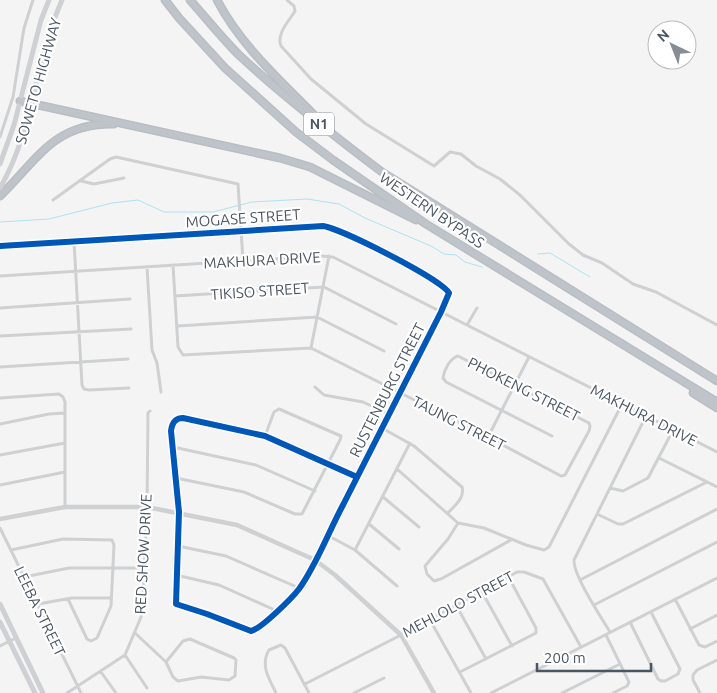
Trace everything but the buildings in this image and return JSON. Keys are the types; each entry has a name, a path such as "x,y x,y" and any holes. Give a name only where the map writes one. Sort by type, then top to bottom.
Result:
{"highway":[{"name":"WESTERN BYPASS","path":"165,0 178,18 224,68 269,108 333,160 426,224 655,366 717,402"},
{"name":"WESTERN BYPASS","path":"190,0 239,54 281,93 382,172 717,380"},
{"path":"217,0 252,51 342,142"},
{"path":"20,102 261,152 310,167 406,216 426,224"},
{"path":"0,196 46,147 68,132 78,128 115,124 162,132"},
{"path":"670,350 717,376"},
{"path":"655,366 717,408"}],"main road":[{"name":"SOWETO HIGHWAY","path":"0,164 14,125 41,20 49,0"},
{"name":"SOWETO HIGHWAY","path":"0,188 21,142 51,31 62,0"},
{"path":"0,604 43,693"},
{"path":"0,622 35,693"}],"street":[{"path":"0,137 13,96 24,28 34,0"},
{"path":"287,0 294,6 295,11 280,37 279,43 311,79 366,124 434,166 450,152 461,154 476,166 500,179 520,195 569,244 583,255 602,263 633,284 656,292 717,326"},
{"path":"53,200 110,159 120,157 238,184 243,261"},
{"path":"80,181 94,184 124,178"},
{"name":"MOGASE STREET","path":"0,246 323,226 335,228 400,261 443,286 448,291 448,295 441,312"},
{"path":"74,241 81,383 86,390 129,388"},
{"path":"173,265 178,347 182,354 187,356 311,348 329,256"},
{"name":"MAKHURA DRIVE","path":"0,276 329,256 717,452"},
{"path":"147,267 152,350 157,363 161,392"},
{"name":"TIKISO STREET","path":"175,296 324,287 396,324"},
{"path":"0,308 130,299"},
{"path":"467,325 477,308"},
{"name":"RUSTENBURG STREET","path":"264,436 183,418 177,419 172,427 179,512 175,603 248,631 256,630 300,588 441,312"},
{"path":"178,326 317,317 384,351"},
{"path":"0,336 131,329"},
{"name":"TAUNG STREET","path":"311,348 561,476"},
{"name":"PHOKENG STREET","path":"502,411 446,382 443,378 444,372 452,358 458,356 590,424 589,431 568,470 564,476 561,476"},
{"path":"488,437 529,357"},
{"path":"0,367 128,359"},
{"path":"315,387 324,395 367,403 388,414"},
{"path":"0,398 61,394 64,399 65,507"},
{"path":"397,469 458,523 484,528 541,550 549,547 622,404"},
{"path":"176,478 244,492 298,515 304,512 315,491 328,464 340,440 340,435 279,409 274,412 264,436 328,464 357,477"},
{"name":"RED SHOW DRIVE","path":"66,693 102,672 125,655 142,612 147,507 148,413 150,411"},
{"path":"502,411 552,436"},
{"path":"0,424 48,414 65,413"},
{"path":"610,632 580,580 574,560 646,416"},
{"path":"382,428 418,448 462,487 461,498 448,513"},
{"path":"610,488 623,491 646,479 650,475 673,430"},
{"path":"0,455 65,443"},
{"path":"355,550 410,443"},
{"path":"173,447 256,465 315,491"},
{"path":"659,458 717,487"},
{"path":"0,485 65,472"},
{"path":"596,514 618,524 623,524 707,482"},
{"path":"383,497 419,527"},
{"path":"0,519 65,507 147,507 237,525 315,560 336,575 401,636 434,693"},
{"path":"580,580 717,509"},
{"path":"458,523 448,539 425,566 427,574 434,581 441,579 511,540"},
{"path":"369,524 399,549"},
{"name":"LEEBA STREET","path":"0,528 80,693"},
{"path":"327,535 355,550 397,586"},
{"path":"10,550 63,539 110,539 114,545 111,609 99,636 91,641 87,639 68,599"},
{"path":"594,605 717,542"},
{"path":"178,546 226,556 300,588"},
{"path":"24,577 69,568 144,568"},
{"name":"MEHLOLO STREET","path":"305,684 401,636 481,590 517,572 524,572 543,579 581,647"},
{"path":"176,575 222,586 277,611"},
{"path":"460,672 533,635 536,630 508,576"},
{"path":"491,693 717,578"},
{"path":"481,590 512,646"},
{"path":"38,604 68,599 112,598"},
{"path":"675,599 698,644 704,647 717,641"},
{"path":"456,605 486,659"},
{"path":"630,622 658,679 666,681 678,674 680,669 650,612"},
{"path":"690,629 717,615"},
{"path":"430,620 471,693"},
{"path":"135,633 166,662 173,677 178,682 201,677 229,680 235,676 236,660 234,658 190,639 183,641 166,662"},
{"path":"606,635 629,680 629,685 613,693"},
{"path":"0,646 16,638"},
{"path":"276,693 266,673 266,657 269,650 279,645 285,648 309,693"},
{"path":"125,655 147,688"},
{"path":"700,693 693,680 693,674 717,660"},
{"path":"562,693 620,664"},
{"path":"102,672 116,693"},
{"path":"354,693 384,678"}],"waterway":[{"path":"0,222 49,219 112,203 138,200 164,212 213,212 252,202 307,199 339,204 365,218 431,246 444,254 456,255 465,262 482,267"},
{"path":"538,254 550,253 590,277"}],"cycle path":[{"path":"0,246 323,226 369,245 429,277 449,293 317,559 299,589 269,619 251,631 176,604 179,512 171,431 176,420 183,418 265,436 357,477"}]}
